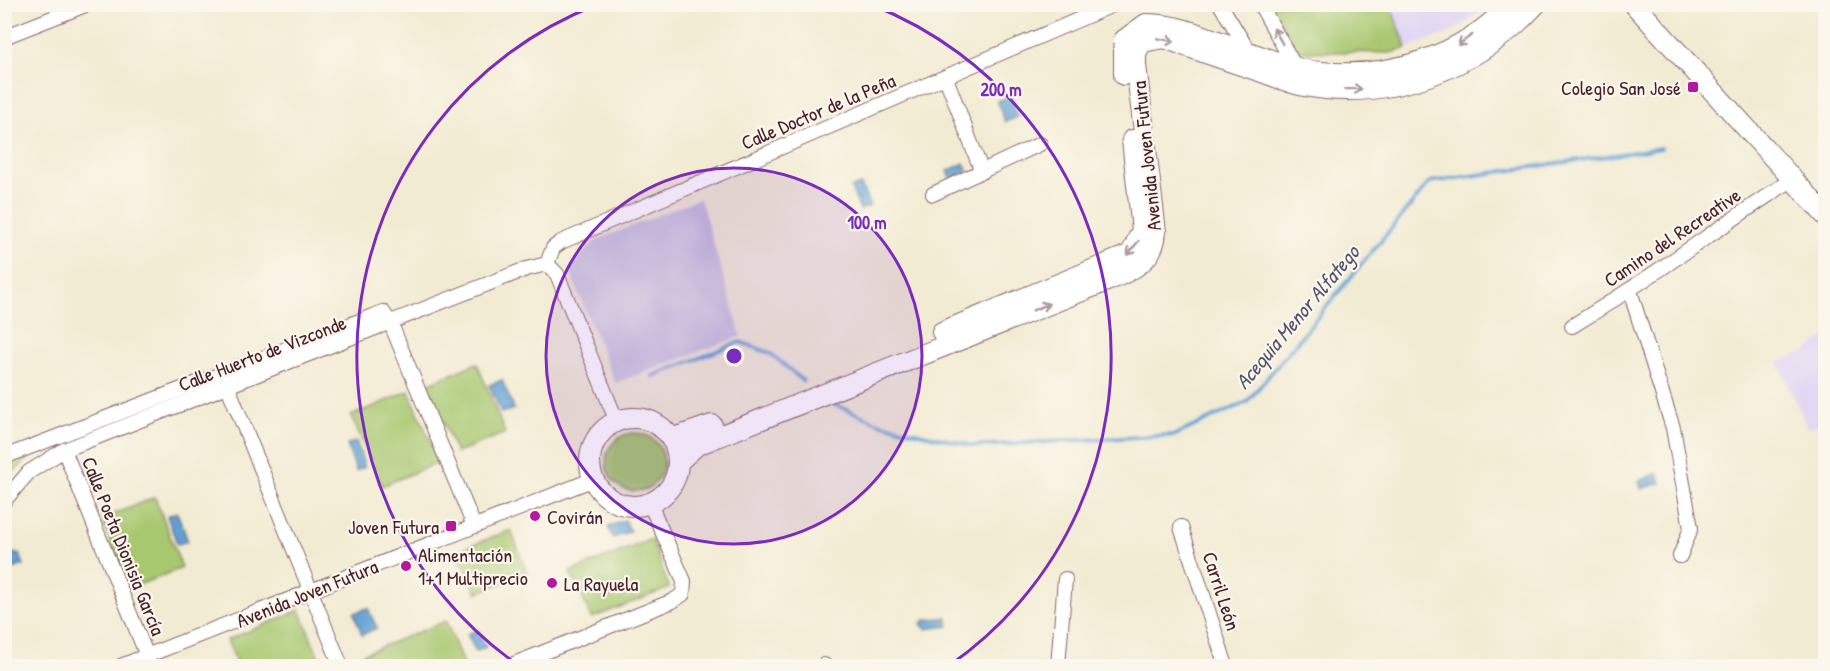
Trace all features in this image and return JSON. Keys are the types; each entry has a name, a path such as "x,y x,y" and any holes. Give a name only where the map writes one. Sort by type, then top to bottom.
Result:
{"street":[{"path":"4,37 65,9 87,4"},
{"name":"Calle Doctor de la Peña","path":"547,264 553,248 561,242 1115,4"},
{"path":"1220,4 1249,52"},
{"path":"1260,4 1295,68"},
{"name":"Avenida Joven Futura","path":"671,439 691,434 1131,254 1141,236 1141,225 1122,58 1124,40 1146,24 1165,24 1295,68 1321,72 1375,73 1403,68 1455,47 1500,16 1511,4"},
{"name":"Avenida Joven Futura","path":"679,461 697,445 1092,287 1144,261 1152,249 1156,232 1136,65 1136,53 1142,42 1165,38 1302,86 1370,89 1409,82 1450,68 1483,51 1518,24 1536,4"},
{"path":"1634,4 1826,216"},
{"path":"946,78 982,172"},
{"path":"933,194 1040,144"},
{"name":"Camino del Recreative","path":"1572,326 1630,291 1709,233 1793,179"},
{"path":"547,264 555,270 560,281 617,422"},
{"name":"Calle Huerto de Vizconde","path":"4,501 29,472 64,450 536,266 547,264"},
{"path":"1630,291 1673,428 1690,528 1680,556"},
{"path":"4,457 381,312 387,314 474,526"},
{"path":"228,387 341,666"},
{"path":"634,419 651,422 671,439 679,461 675,479 666,494 650,504 633,507 617,503 603,493 594,479 591,465 594,446 606,429 617,422 634,419"},
{"name":"Calle Poeta Dionisia García","path":"64,450 147,656"},
{"name":"Avenida Joven Futura","path":"121,666 594,479"},
{"path":"509,666 526,663 673,601 682,594 684,581 650,504"},
{"name":"Carril León","path":"1181,527 1226,666"},
{"path":"1058,666 1065,579"}],"shaded area":[{"path":"1390,5 1491,5 1452,32 1407,48"},
{"path":"700,198 741,336 615,383 569,269 595,241"},
{"path":"1825,336 1825,422 1808,428 1778,362 1807,351"}],"green space":[{"path":"1269,5 1390,5 1407,48 1390,53 1298,51"},
{"path":"477,363 505,433 456,453 428,384"},
{"path":"409,391 439,462 382,486 351,416"},
{"path":"635,433 646,435 656,441 662,451 664,462 662,473 656,483 646,489 635,491 624,489 614,483 608,473 606,462 608,451 614,441 624,435"},
{"path":"23,454 27,460 5,479 5,464"},
{"path":"155,497 182,568 128,589 102,519"},
{"path":"511,530 527,573 477,593 457,551"},
{"path":"652,539 669,588 592,618 570,572"},
{"path":"300,610 320,660 302,666 238,666 227,640"},
{"path":"446,621 464,666 360,666 356,657"}],"water":[{"path":"1011,96 1018,117 1005,122 997,101"},
{"path":"964,163 968,171 950,179 948,171"},
{"path":"861,185 870,206 860,210 851,188"},
{"path":"502,380 514,409 501,413 489,385"},
{"path":"356,441 365,467 356,471 347,445"},
{"path":"1658,473 1661,483 1641,489 1639,481"},
{"path":"177,512 188,541 177,544 167,516"},
{"path":"625,520 630,531 613,538 608,527"},
{"path":"5,551 20,555 24,565 5,572"},
{"path":"368,608 377,628 362,635 354,613"},
{"path":"947,617 949,626 926,629 921,624 925,620"},
{"path":"478,630 486,647 476,652 467,634"}],"waterway":[{"name":"Acequia Menor Alfatego","path":"828,402 882,424 973,446 1175,435 1247,402 1430,182 1661,148"},
{"name":"Acequia Menor Alfatego","path":"653,376 740,342 770,353 803,381"}],"place":[{"name":"Colegio San José","path":"1693,87"},
{"name":"Covirán","path":"535,516"},
{"name":"Joven Futura","path":"451,526"},
{"name":"Alimentación 1+1 Multiprecio","path":"406,566"},
{"name":"La Rayuela","path":"552,583"}]}
